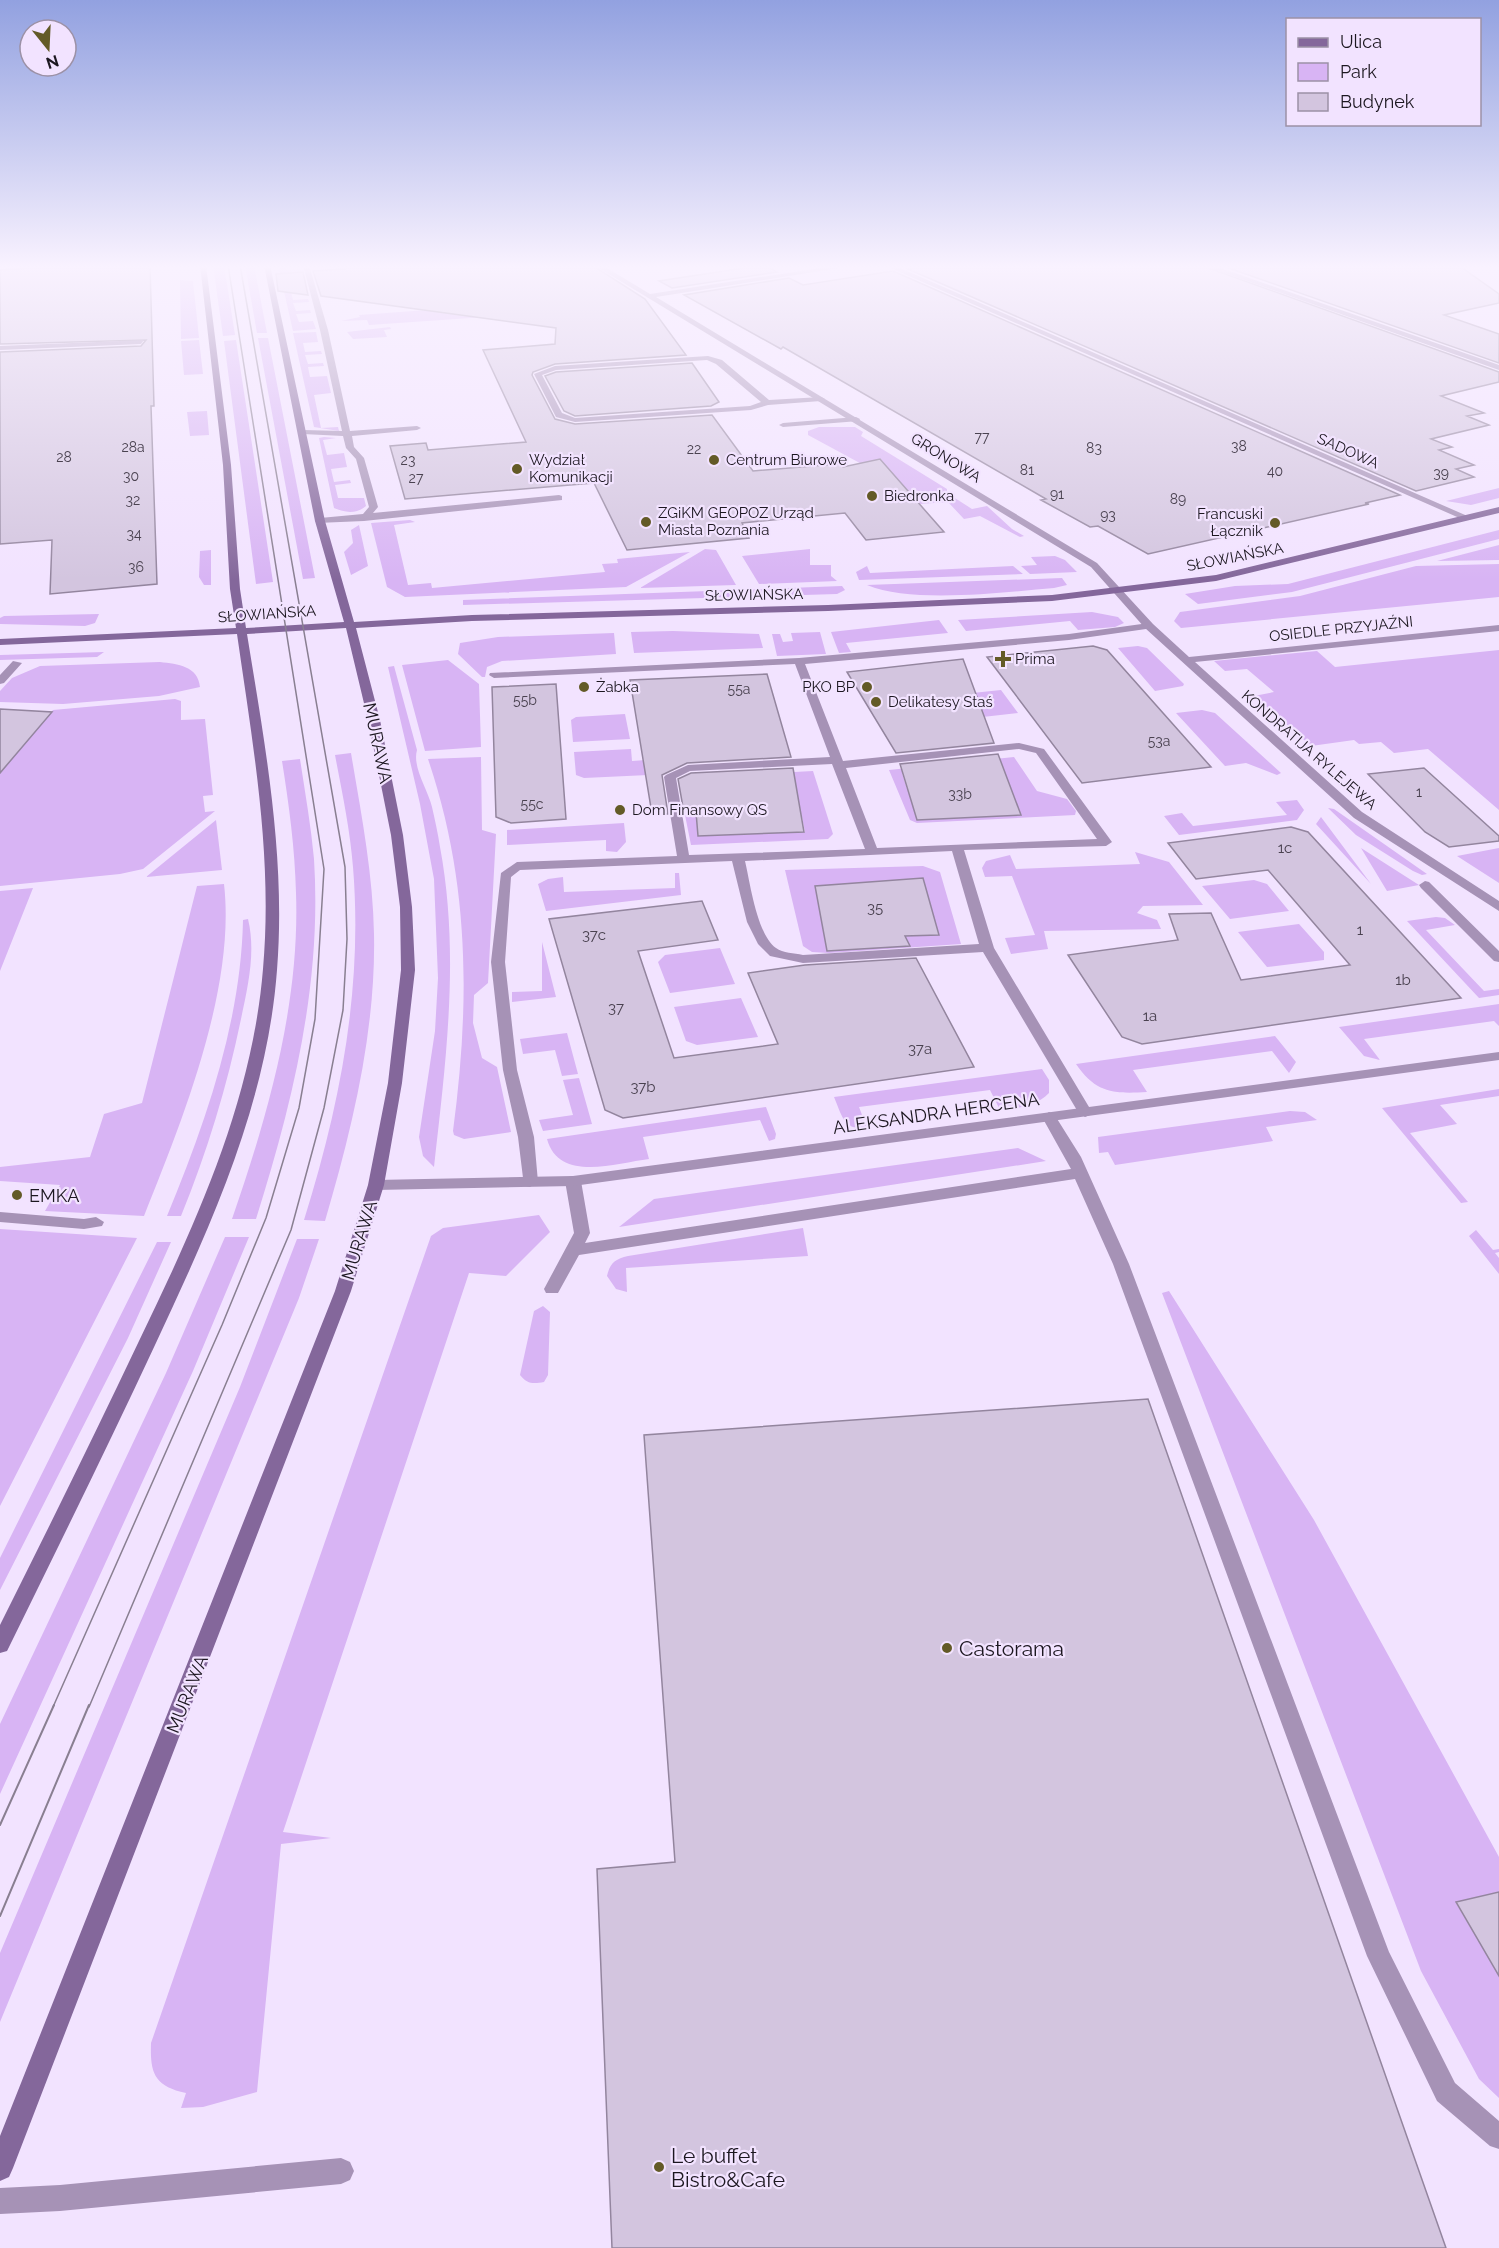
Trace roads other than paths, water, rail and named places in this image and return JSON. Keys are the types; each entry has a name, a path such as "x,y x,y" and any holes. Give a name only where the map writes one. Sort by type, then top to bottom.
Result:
{"street":[{"path":"0,1645 114,1414 202,1227 233,1146 251,1083 266,1004 273,924 268,804 233,577 227,465 216,370"},
{"name":"MURAWA","path":"0,2168 300,1407 343,1291 376,1185 403,1025 408,970 406,908 399,846 359,656 320,521 290,370"},
{"path":"332,370 350,448 360,458 374,507 364,518"},
{"path":"550,370 538,374 560,415 575,420 740,409 767,403 821,399"},
{"path":"728,370 767,403"},
{"name":"GRONOWA","path":"772,370 1094,566 1120,592"},
{"name":"SADOWA","path":"1127,370 1467,518"},
{"path":"783,425 856,419"},
{"path":"303,432 348,437 399,436 417,428 348,437"},
{"path":"320,521 558,498"},
{"name":"SŁOWIAŃSKA","path":"0,642 242,631 349,623 935,604 1120,592 1216,578 1274,566 1499,510"},
{"name":"KONDRATIJA RYLEJEWA","path":"1120,592 1149,626 1358,815 1499,907"},
{"path":"494,675 799,661 1057,638 1149,626"},
{"name":"OSIEDLE PRZYJAŹNI","path":"1186,660 1499,628"},
{"path":"799,661 872,852"},
{"path":"0,681 17,663"},
{"path":"530,1182 526,1137 506,1047 498,962 505,876 517,866 684,861 738,859 957,847 1106,842 1040,751 1032,747 1019,746 838,762 688,768 676,772 670,777 684,861"},
{"path":"957,847 987,948 1085,1112"},
{"path":"738,859 760,940 770,950 785,956 803,959 987,948"},
{"path":"1425,885 1499,958"},
{"name":"ALEKSANDRA HERCENA","path":"376,1185 573,1181 1499,1056"},
{"path":"1049,1117 1080,1173 1121,1264 1378,1956 1446,2092 1499,2137"},
{"path":"573,1250 1080,1173"},
{"path":"552,1289 582,1233 573,1181"},
{"path":"0,1217 84,1224 96,1222"},
{"path":"0,2201 60,2198 341,2171"}],"tram line":[{"path":"53,1707 222,1325 266,1218 299,1108 315,1019 324,869 245,370"},
{"path":"89,1707 291,1230 324,1108 343,1010 347,939 345,867 258,370"},
{"path":"0,1825 54,1705"},
{"path":"0,1916 89,1705"}],"place":[{"name":"Centrum Biurowe","path":"714,460"},
{"name":"Wydział Komunikacji","path":"517,469"},
{"name":"Biedronka","path":"872,496"},
{"name":"ZGiKM GEOPOZ Urząd Miasta Poznania","path":"646,522"},
{"name":"Francuski Łącznik","path":"1275,523"},
{"name":"Prima","path":"1003,659"},
{"name":"Żabka","path":"584,687"},
{"name":"PKO BP","path":"867,687"},
{"name":"Delikatesy Staś","path":"876,702"},
{"name":"Dom Finansowy QS","path":"620,810"},
{"name":"EMKA","path":"17,1195"},
{"name":"Castorama","path":"947,1648"},
{"name":"Le buffet Bistro&Cafe","path":"659,2167"}]}
